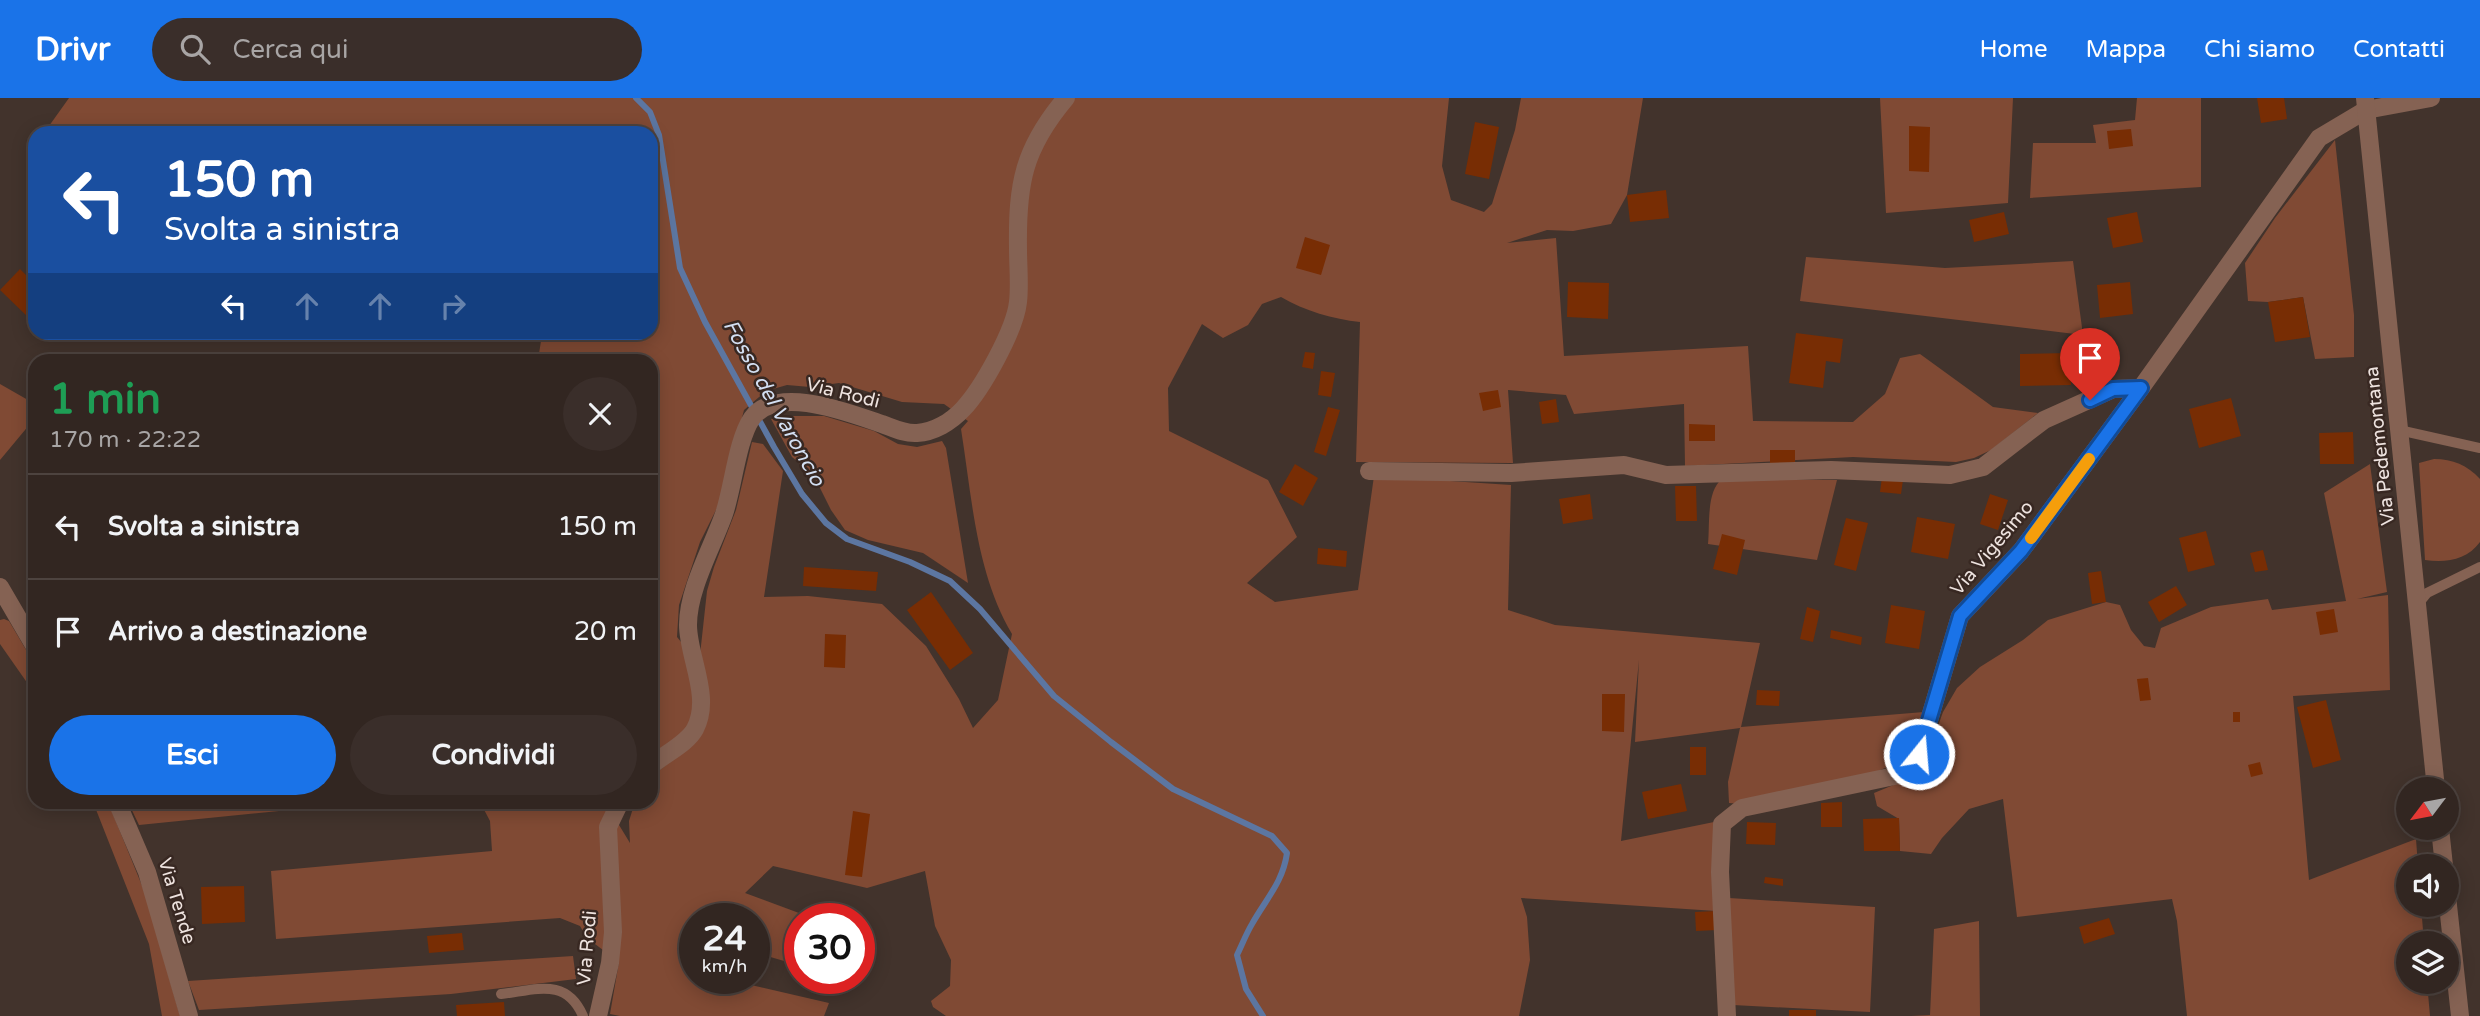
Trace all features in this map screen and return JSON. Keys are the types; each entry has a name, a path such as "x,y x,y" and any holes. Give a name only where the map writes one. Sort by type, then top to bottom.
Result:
{"street":[{"name":"Via Rodi","path":"658,761 695,730 699,718 700,699 688,624 690,606 723,515 752,419 762,409 783,401 830,408 916,433 941,426 963,409 973,397 1011,328 1019,300 1017,214 1023,170 1034,145 1066,98"},
{"name":"Via Vigesimo","path":"1727,1016 1720,872 1722,824 1742,808 1899,775 1919,754 1960,616 2021,551 2319,138 2366,104 2431,98"},
{"name":"Via Pedemontana","path":"2366,104 2436,777"},
{"path":"1369,471 1511,473 1624,465 1666,475 1831,470 1950,475 1983,467 2044,420 2113,389 2141,388"},
{"path":"3,598 28,636"},
{"name":"Via Tende","path":"120,809 146,872 190,1016"},
{"name":"Via Rodi","path":"598,1016 613,932 608,827 617,809"},
{"path":"2449,917 2460,1016"}],"lane":[{"path":"2399,430 2480,448"},
{"path":"2417,604 2427,593 2480,567"},
{"path":"501,994 555,988 567,993 577,1003 583,1016"}],"shaded area":[{"path":"69,98 1449,98 1442,166 1451,200 1484,212 1492,204 1515,130 1521,98 1643,98 1627,195 1611,224 1573,231 1547,230 1507,243 1556,238 1564,356 1748,346 1753,421 1853,422 1885,394 1900,358 1920,354 1993,407 2038,413 1991,450 1956,462 1853,457 1685,466 1684,404 1574,414 1566,395 1508,390 1513,463 1356,462 1360,322 1319,314 1281,297 1262,304 1248,325 1223,338 1202,324 1168,388 1169,431 1268,480 1297,537 1247,583 1275,602 1358,590 1374,476 1511,485 1508,610 1555,625 1760,643 1741,727 1924,712 1911,743 1900,758 1870,774 1741,804 1729,803 1728,782 1740,728 1635,742 1639,660 1621,841 1714,822 1716,911 1521,898 1527,917 1530,960 1519,1016 946,1016 933,1007 931,1001 950,986 951,960 935,926 925,871 867,888 773,866 745,893 784,907 784,961 770,957 770,903 679,903 679,994 770,994 770,989 829,1003 824,1016 620,1016 610,1014 619,962 587,938 580,926 560,918 276,939 271,871 492,851 490,821 484,809 609,809 630,843 629,821 633,809 658,809 658,772 674,758 658,750 658,354 539,354 540,340 658,340 658,126 49,126","holes":["839,383 902,402 944,404 968,421 961,429 977,534 990,586 1012,634 998,700 973,728 959,699 926,646 882,604 808,596 764,597 783,471 763,444 752,442 736,510 707,591 699,664 677,637 679,605 700,542 721,500 744,410 766,391 787,385 810,387"]},
{"path":"1880,98 2013,98 2008,203 1886,213"},
{"path":"2137,98 2201,98 2201,187 2030,198 2033,143 2096,143 2093,125 2135,120"},
{"path":"2335,140 2354,315 2354,357 2315,359 2303,297 2268,302 2248,301 2245,263 2275,218"},
{"path":"1806,257 1945,268 2073,261 2083,335 1800,301"},
{"path":"0,384 28,400 28,426 0,460"},
{"path":"784,416 824,416 874,431 898,444 917,447 942,441 946,448 968,583 923,553 868,540 845,530 831,510 814,476 792,457 771,419"},
{"path":"2434,459 2459,464 2480,479 2480,542 2469,553 2441,561 2425,560 2419,463"},
{"path":"2370,464 2387,592 2357,599 2388,595 2390,690 2293,696 2309,880 2416,840 2417,854 2396,854 2396,917 2422,917 2423,931 2396,931 2396,994 2428,994 2430,1016 2187,1016 2177,921 2172,899 2017,917 2003,799 1969,809 1931,854 1900,851 1899,819 1877,806 1874,793 1908,779 1924,765 1943,712 1957,688 1980,667 2023,640 2048,620 2106,602 2120,605 2131,630 2144,646 2155,648 2161,628 2211,607 2268,599 2272,610 2346,601 2324,493"},
{"path":"1722,479 1837,480 1817,560 1708,544 1711,500 1717,484"},
{"path":"0,620 9,621 28,653 28,684 0,644"},
{"path":"96,809 111,809 145,893 180,1016 162,1016 149,944"},
{"path":"131,809 299,809 139,825"},
{"path":"1729,898 1875,907 1870,1012 1733,1005"},
{"path":"1979,921 1980,1016 1911,1016 1930,1015 1934,929"},
{"path":"573,956 576,979 451,994 199,1010 188,981"}],"building":[{"path":"2257,98 2284,98 2287,119 2261,123"},
{"path":"1475,122 1499,127 1489,179 1465,174"},
{"path":"1909,126 1930,127 1929,172 1909,171"},
{"path":"2131,129 2133,146 2109,149 2107,131"},
{"path":"1666,190 1669,218 1630,222 1627,195"},
{"path":"2004,212 2009,234 1974,242 1969,220"},
{"path":"2137,212 2143,242 2113,248 2107,218"},
{"path":"1305,237 1330,245 1321,275 1296,268"},
{"path":"20,269 28,277 28,317 0,290"},
{"path":"1568,282 1609,283 1608,319 1567,317"},
{"path":"2130,282 2133,314 2100,318 2097,285"},
{"path":"2303,297 2310,337 2275,342 2268,302"},
{"path":"1796,333 1843,339 1840,363 1826,361 1823,388 1789,383"},
{"path":"1305,352 1315,353 1313,369 1302,367"},
{"path":"2070,353 2071,385 2020,386 2020,354"},
{"path":"1321,371 1335,373 1331,397 1318,395"},
{"path":"1498,390 1501,407 1483,411 1479,393"},
{"path":"2231,398 2241,436 2199,448 2189,409"},
{"path":"1556,399 1559,422 1542,424 1539,402"},
{"path":"1328,407 1340,410 1326,456 1314,452"},
{"path":"1689,424 1715,425 1715,441 1689,441"},
{"path":"2353,432 2354,464 2320,464 2319,433"},
{"path":"1770,450 1795,450 1795,466 1770,465"},
{"path":"1295,464 1318,478 1303,506 1279,492"},
{"path":"1882,477 1903,480 1901,494 1880,492"},
{"path":"1675,486 1696,486 1697,521 1676,521"},
{"path":"1590,494 1593,519 1563,524 1559,499"},
{"path":"1990,494 2008,500 1998,530 1980,524"},
{"path":"1917,517 1955,524 1948,559 1911,552"},
{"path":"1846,518 1868,523 1856,571 1834,565"},
{"path":"2206,531 2215,565 2188,572 2179,538"},
{"path":"1722,534 1745,540 1737,575 1713,569"},
{"path":"1318,548 1347,551 1346,567 1317,564"},
{"path":"2263,550 2268,570 2255,572 2250,553"},
{"path":"804,567 878,572 876,591 803,586"},
{"path":"2101,571 2106,602 2092,604 2088,573"},
{"path":"2176,586 2187,605 2159,622 2148,602"},
{"path":"931,592 973,653 950,670 907,610"},
{"path":"1891,605 1925,611 1919,649 1885,643"},
{"path":"1807,607 1820,611 1813,642 1800,639"},
{"path":"2334,609 2338,632 2320,635 2316,612"},
{"path":"1831,630 1862,637 1861,645 1830,638"},
{"path":"825,634 846,635 845,668 824,667"},
{"path":"2148,678 2151,700 2140,701 2137,679"},
{"path":"1757,690 1780,691 1779,706 1756,705"},
{"path":"1602,694 1625,694 1624,732 1602,731"},
{"path":"2326,700 2341,760 2313,768 2297,707"},
{"path":"2233,712 2240,712 2240,722 2233,722"},
{"path":"1690,747 1706,747 1706,775 1690,775"},
{"path":"2260,762 2263,774 2251,777 2248,765"},
{"path":"1681,784 1687,811 1648,819 1642,792"},
{"path":"1842,802 1842,827 1821,827 1821,803"},
{"path":"853,811 870,814 862,877 845,875"},
{"path":"1899,818 1900,851 1864,851 1863,819"},
{"path":"1747,822 1776,823 1775,845 1746,844"},
{"path":"1765,877 1783,879 1783,886 1764,883"},
{"path":"244,886 245,922 202,924 201,887"},
{"path":"1716,911 1717,930 1696,931 1695,912"},
{"path":"2109,918 2115,934 2084,944 2079,927"},
{"path":"462,933 464,950 429,953 427,936"},
{"path":"504,1002 505,1016 457,1016 456,1005"},
{"path":"1789,1010 1816,1010 1816,1016 1789,1016"}],"waterway":[{"name":"Fosso del Varoncio","path":"636,98 650,112 655,126"},
{"name":"Fosso del Varoncio","path":"658,132 680,268 705,322 774,447 802,494 826,523 847,539 910,562 950,581 980,609 1054,696 1173,789 1272,836 1287,853 1278,882 1237,955 1246,989 1263,1016"}],"slow traffic":[{"path":"2031,538 2089,459"}],"route":[{"path":"1919,754 1960,616 2021,551 2141,388 2113,389 2090,400"}]}
